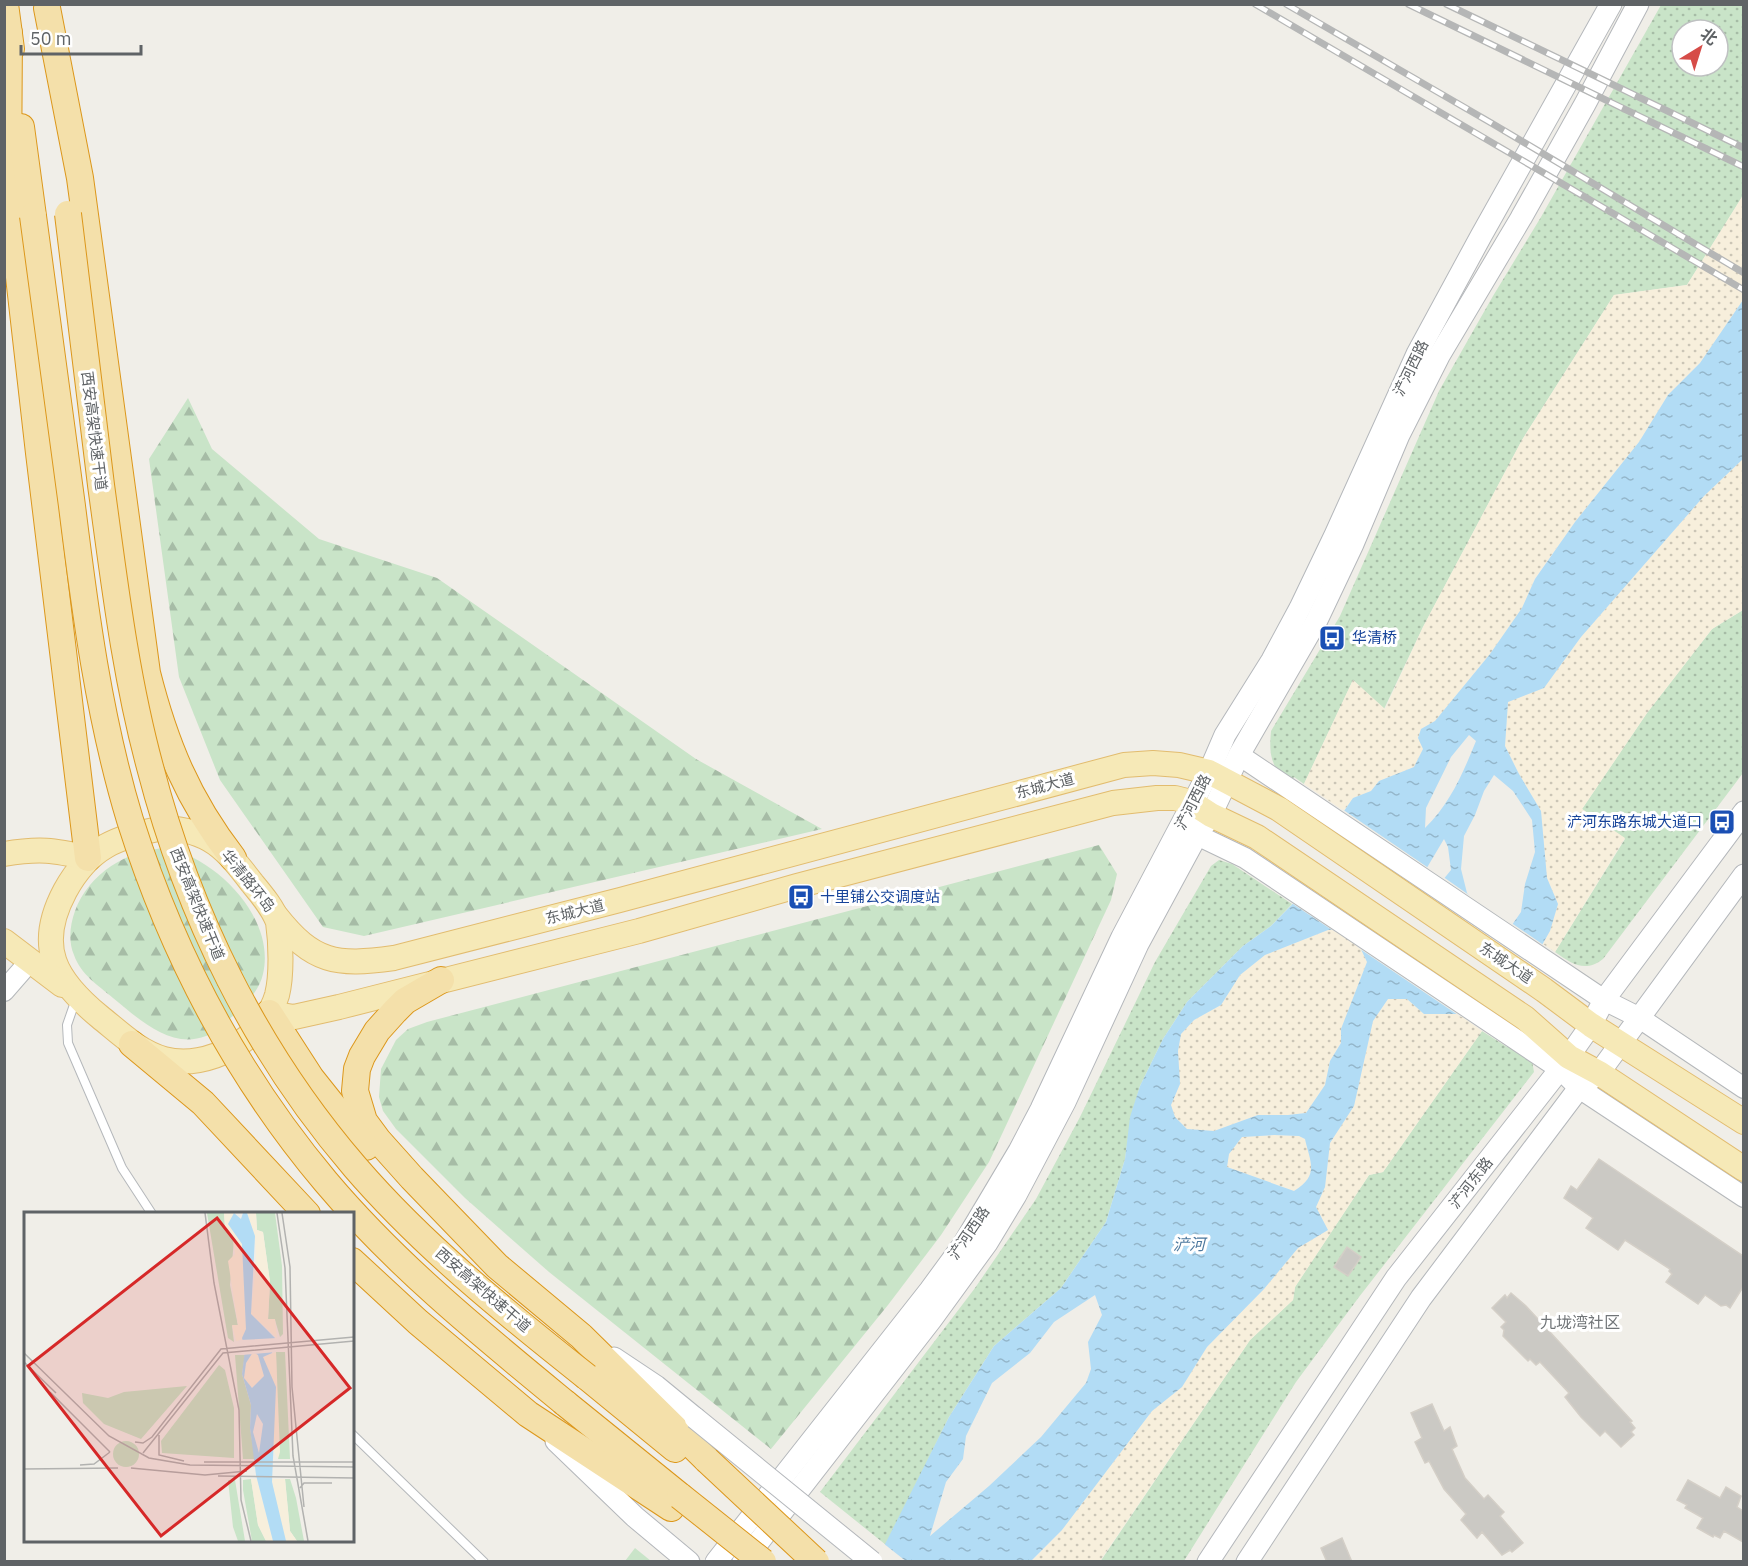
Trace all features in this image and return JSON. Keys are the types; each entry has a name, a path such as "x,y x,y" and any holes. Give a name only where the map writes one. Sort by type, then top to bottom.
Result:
{"highway":[{"name":"西安高架快速干道","path":"5,4 81,576 102,700 118,776 130,818 158,898 209,1011 245,1073 286,1132 353,1212"},
{"name":"西安高架快速干道","path":"47,6 68,214 110,551 134,696 148,764 181,869 213,946 245,1011 319,1122 354,1165 410,1226 523,1326 586,1377 703,1464 816,1562"},
{"path":"47,6 80,178 147,672 161,723 178,770 196,806 233,858"},
{"path":"9,33 8,180 88,858"},
{"path":"441,980 405,1002 377,1031 357,1069 355,1092 364,1120 378,1140 497,1266"},
{"path":"269,1013 311,1078 380,1162 427,1210 581,1336 703,1464"},
{"path":"132,1044 203,1103 305,1212"},
{"name":"西安高架快速干道","path":"354,1213 418,1277 565,1403 675,1502 763,1562"},
{"path":"354,1263 418,1322 528,1414 675,1502 757,1562"}],"main road":[{"name":"浐河西路","path":"1218,777 1225,735 1272,660 1300,608 1417,354 1611,4"},
{"name":"浐河西路","path":"716,1562 930,1290 991,1201 1041,1109 1096,988 1218,777 1239,755 1317,620 1353,544 1399,435 1439,356 1521,218 1638,4"},
{"name":"东城大道","path":"276,916 293,937 305,948 318,955 330,959 357,962 394,958 1124,765 1153,763 1179,765 1286,801 1591,1025 1743,1122"},
{"path":"269,1013 294,1017 639,931 797,886 1091,808 1157,798 1175,798 1201,808 1251,847 1517,1026 1564,1063 1599,1073 1743,1169"},
{"name":"浐河西路","path":"743,1562 931,1320 987,1243 1043,1145 1138,944 1197,835 1201,808"},
{"name":"浐河东路","path":"1208,1562 1396,1278 1564,1063 1591,1025 1604,1000 1743,812"},
{"name":"华清路环岛","path":"165,828 186,829 204,836 233,858 276,916 279,931 277,993 263,1022 225,1053 201,1060 163,1059 132,1044 76,997 66,984 53,958 51,935 58,907 64,893 88,858 126,836 165,828"},
{"path":"4,855 37,849 88,858"},
{"name":"浐河东路","path":"1247,1562 1421,1298 1579,1088 1599,1073 1743,875"},
{"path":"4,940 76,997"},
{"path":"581,1336 656,1386 872,1562"},
{"path":"528,1414 635,1517 689,1562"}],"street":[{"path":"1239,755 1286,801 1558,969 1604,1000 1638,1017 1743,1088"},
{"path":"1197,835 1251,847"},
{"path":"4,991 32,960"},
{"path":"1564,1063 1579,1088 1743,1197"}],"lane":[{"path":"76,997 67,1024 68,1043 122,1168 151,1212"},
{"path":"354,1436 484,1562"}],"green space":[{"path":"1661,5 1743,5 1742,197 1687,285 1614,295 1522,440 1423,627 1384,709 1353,680 1304,784 1294,777 1290,783 1278,771 1272,760 1271,731 1340,616 1439,391 1541,217"},
{"path":"188,398 212,449 319,539 437,578 696,759 822,829 364,936 323,927 220,780 179,677 149,459"},
{"path":"1743,610 1743,773 1603,959 1590,966 1573,963 1555,952 1625,839 1582,809 1647,713 1712,629"},
{"path":"1099,845 1117,874 1111,900 989,1162 941,1235 888,1305 771,1449 549,1272 465,1198 396,1129 383,1111 379,1097 381,1069 396,1040 408,1029 427,1022"},
{"path":"167,848 186,854 205,864 239,894 252,912 261,932 265,953 261,981 249,1000 215,1031 193,1039 180,1039 155,1030 96,984 77,962 70,939 75,911 81,897 100,875 111,866 138,853"},
{"path":"1219,860 1232,864 1292,904 1271,926 1243,946 1187,1002 1163,1039 1140,1086 1131,1117 1125,1159 1106,1222 1061,1288 994,1346 949,1417 886,1545 820,1492 975,1288 1036,1199 1080,1117 1155,962 1211,866"},
{"path":"1482,1031 1507,1047 1511,1043 1532,1061 1534,1072 1296,1382 1184,1561 1100,1562 1250,1340 1293,1300 1295,1287 1369,1175 1383,1172"},
{"path":"635,1548 651,1561 625,1561"}],"sand":[{"path":"1743,155 1743,300 1700,363 1668,395 1639,442 1575,522 1535,578 1522,608 1490,654 1435,721 1421,729 1418,738 1423,749 1414,767 1379,781 1371,791 1353,798 1344,811 1304,784 1353,680 1385,709 1423,627 1522,440 1614,295 1687,285 1742,197"},
{"path":"1743,459 1743,610 1712,629 1647,713 1582,809 1625,838 1555,952 1543,944 1550,931 1558,904 1547,878 1541,811 1505,746 1508,702 1544,688 1581,637 1704,496"},
{"path":"1351,928 1367,962 1341,1029 1341,1042 1330,1061 1325,1085 1306,1113 1258,1115 1214,1131 1187,1129 1175,1117 1171,1105 1180,1084 1178,1051 1181,1034 1194,1020 1221,1005 1240,975 1265,955 1328,930"},
{"path":"1388,999 1407,999 1424,1014 1458,1014 1482,1031 1383,1172 1369,1175 1295,1287 1293,1300 1250,1340 1100,1561 1031,1562 1062,1530 1152,1411 1182,1387 1207,1347 1264,1289 1298,1248 1328,1230 1316,1207 1325,1187 1330,1143 1354,1106 1373,1021"},
{"path":"1299,1136 1305,1139 1311,1161 1310,1174 1294,1191 1227,1167 1229,1154 1242,1137"}],"water":[{"name":"浐河","path":"1743,300 1743,459 1704,496 1581,637 1544,688 1508,702 1505,746 1541,811 1547,878 1558,904 1550,931 1538,952 1458,1014 1424,1014 1407,999 1388,999 1373,1021 1354,1106 1330,1143 1325,1187 1316,1207 1328,1230 1298,1248 1264,1289 1207,1347 1182,1387 1152,1411 1062,1530 1031,1561 876,1562 949,1417 994,1346 1061,1288 1106,1222 1125,1159 1130,1117 1140,1086 1163,1039 1187,1002 1243,946 1271,926 1317,879 1336,845 1344,811 1353,798 1371,791 1379,781 1414,767 1423,749 1418,738 1421,729 1435,721 1490,654 1522,608 1535,579 1575,522 1639,442 1668,395 1700,363","holes":["1469,735 1476,741 1449,798 1425,828 1426,808 1451,757","1494,775 1513,791 1532,820 1535,852 1525,884 1521,912 1507,932 1489,919 1467,893 1461,869 1464,836 1484,791","1444,839 1448,847 1451,870 1438,886 1425,871","1351,928 1367,962 1341,1029 1341,1043 1330,1061 1325,1085 1306,1113 1258,1115 1214,1131 1187,1129 1175,1117 1171,1105 1180,1084 1178,1051 1181,1034 1194,1020 1221,1005 1240,975 1265,955 1328,930","1299,1136 1305,1139 1311,1161 1310,1174 1294,1191 1227,1167 1229,1154 1242,1137","1095,1295 1102,1315 1088,1342 1091,1369 1086,1383 1041,1437 989,1486 930,1536 946,1482 963,1459 966,1436 992,1383 1030,1353 1054,1322"]}],"pier":[{"path":"1342,809 1430,869 1429,871 1438,882 1442,876 1476,900 1491,917 1506,928 1510,922 1545,946 1503,995 1476,1014 1461,1017 1357,947 1349,931 1335,932 1290,902 1315,877 1333,844"},
{"path":"883,1543 907,1562 873,1561"}],"building":[{"path":"1599,1159 1743,1256 1743,1287 1730,1308 1726,1305 1721,1306 1705,1295 1698,1304 1666,1282 1672,1274 1670,1269 1625,1240 1618,1250 1586,1228 1593,1218 1564,1198 1571,1186 1577,1190"},
{"path":"1347,1247 1361,1257 1348,1276 1334,1267"},
{"path":"1511,1293 1526,1306 1632,1421 1630,1422 1635,1428 1631,1432 1634,1435 1621,1447 1605,1431 1600,1436 1581,1417 1565,1397 1569,1393 1540,1362 1536,1365 1530,1359 1528,1361 1503,1336 1504,1330 1501,1327 1506,1322 1492,1308 1505,1295 1507,1298"},
{"path":"1432,1404 1444,1431 1450,1427 1457,1446 1452,1449 1465,1478 1484,1499 1488,1495 1504,1512 1500,1516 1523,1543 1512,1552 1510,1550 1502,1555 1482,1532 1477,1538 1461,1520 1466,1514 1444,1489 1429,1461 1425,1463 1415,1442 1422,1438 1411,1413"},
{"path":"1688,1480 1720,1498 1726,1487 1741,1496 1737,1507 1743,1511 1743,1542 1724,1531 1720,1538 1714,1535 1713,1537 1697,1528 1703,1518 1685,1508 1687,1505 1677,1500"},
{"path":"1342,1538 1352,1562 1327,1562 1321,1548"}],"railway":[{"path":"1255,4 1744,290"},
{"path":"1286,4 1744,273"},
{"path":"1408,4 1744,167"},
{"path":"1446,4 1744,148"}],"place":[{"name":"华清桥","path":"1332,638"},
{"name":"浐河东路东城大道口","path":"1722,822"},
{"name":"十里铺公交调度站","path":"801,897"}],"district":[{"name":"九垅湾社区","path":"1580,1322"}]}
